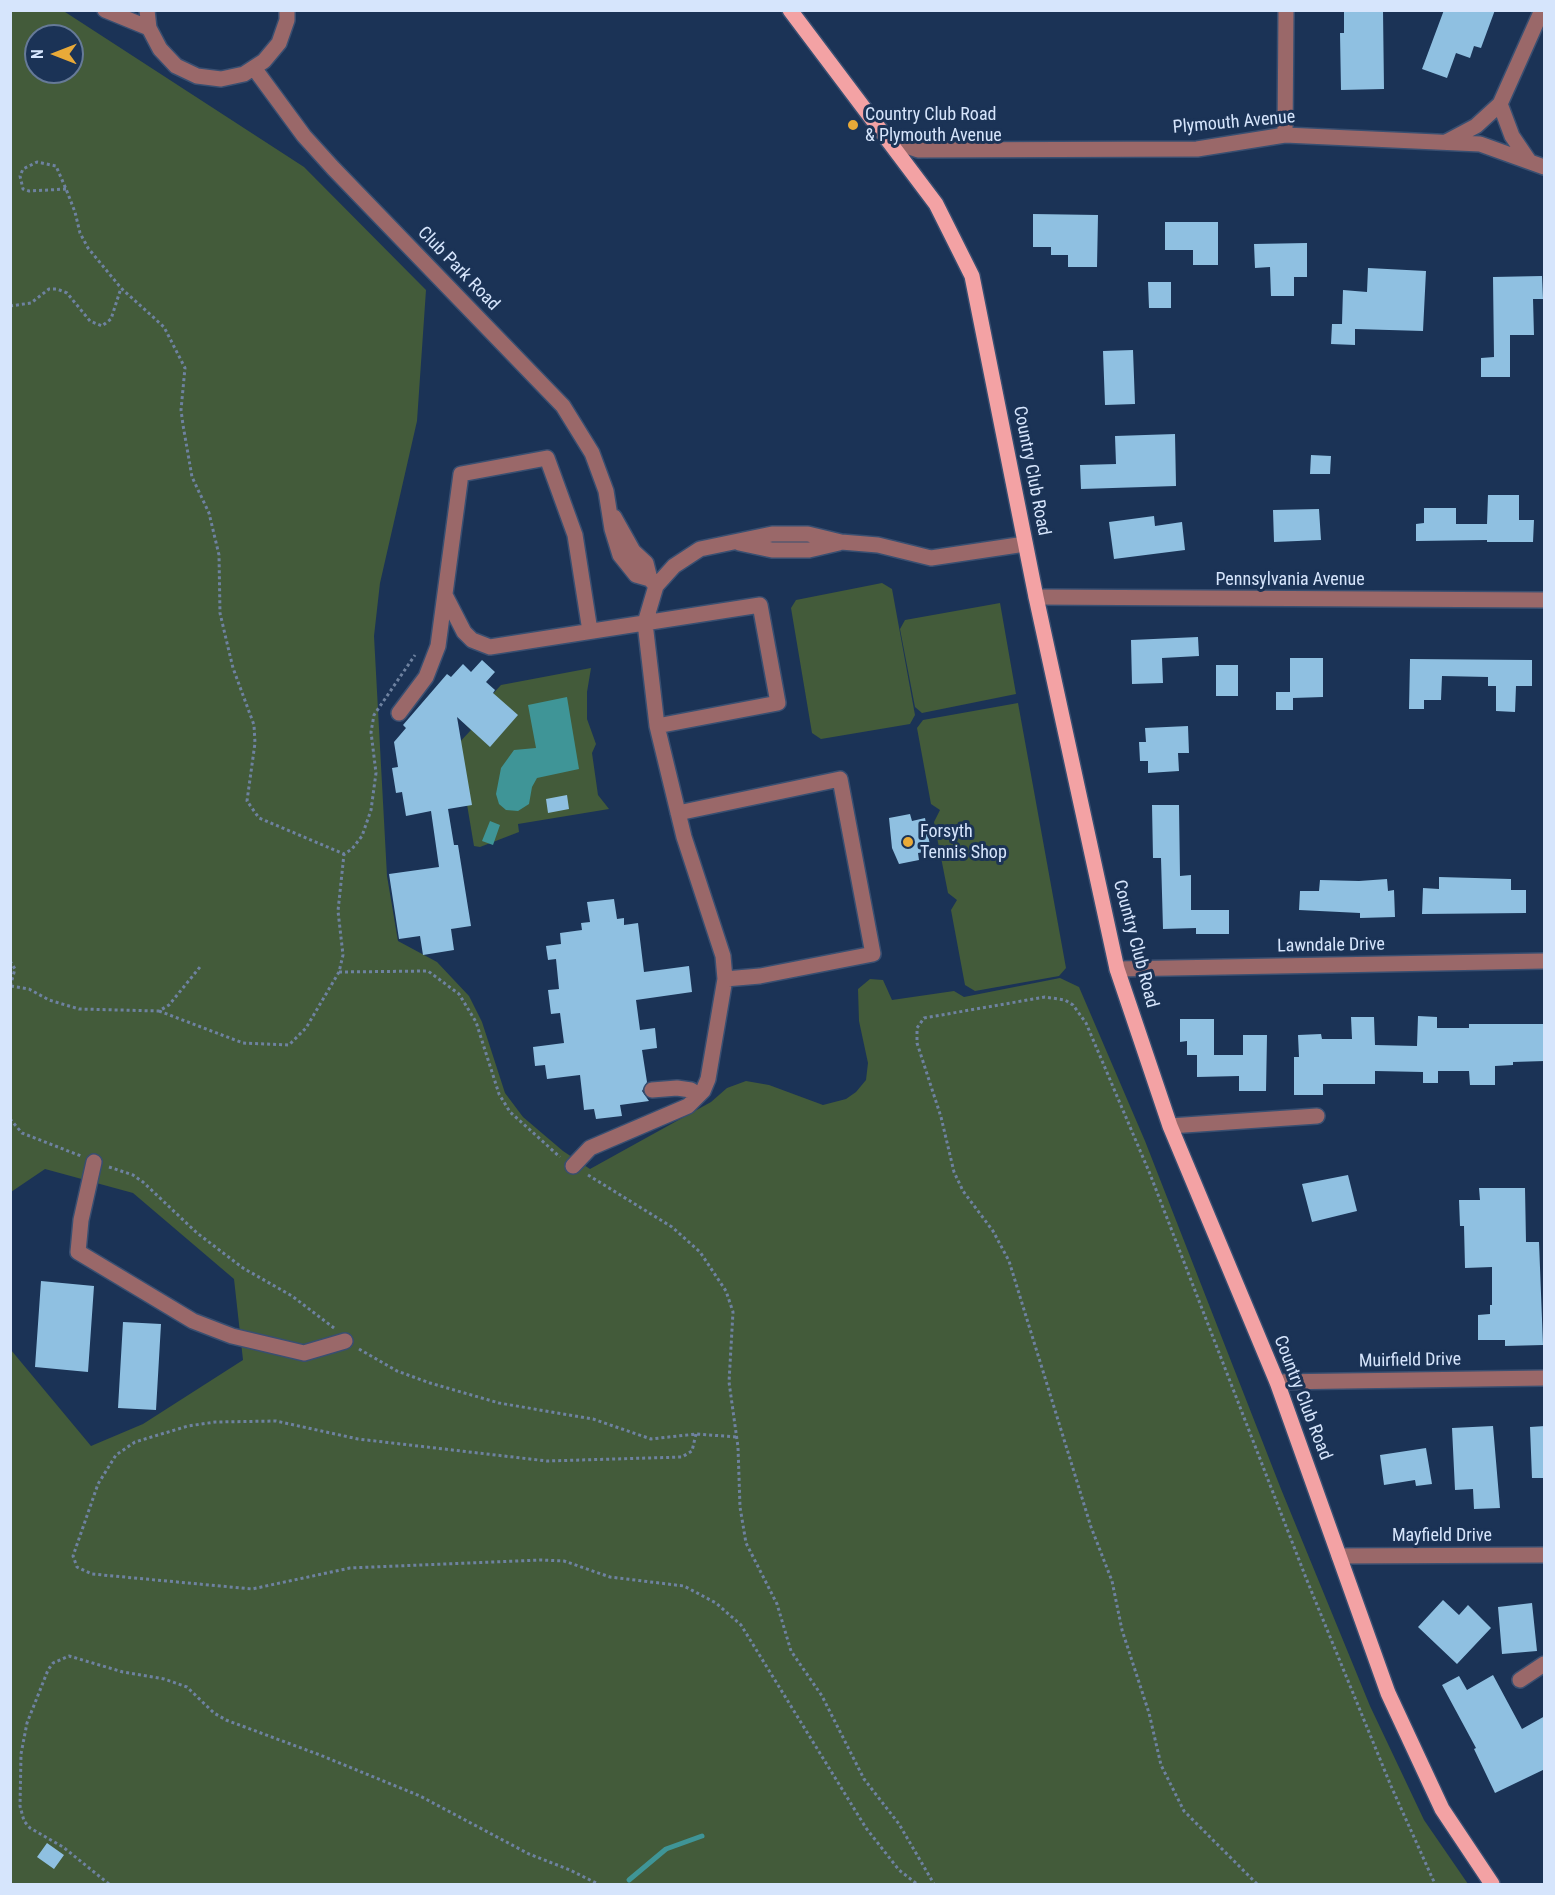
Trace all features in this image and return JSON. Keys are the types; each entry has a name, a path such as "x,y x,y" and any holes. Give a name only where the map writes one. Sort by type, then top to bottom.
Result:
{"main road":[{"name":"Country Club Road","path":"790,10 936,204 972,276 1036,597 1118,969 1170,1126 1277,1382 1388,1693 1442,1809 1492,1884"}],"street":[{"path":"105,10 149,28"},
{"path":"147,10 149,28 159,49 176,66 197,76 221,79 244,74 264,61 279,43 287,20 287,10"},
{"path":"1285,135 1286,10"},
{"path":"1446,142 1476,126 1500,104 1542,10"},
{"name":"Club Park Road","path":"254,68 304,136 333,168 563,406 592,453 620,555 636,575 653,583"},
{"path":"1500,104 1512,136 1529,161"},
{"name":"Plymouth Avenue","path":"889,140 918,150 1197,149 1285,135 1489,146 1545,167"},
{"path":"399,713 426,678 434,659 461,474 547,458 575,535 590,631"},
{"path":"573,1166 590,1148 688,1106 699,1095 708,1078 725,979 723,956 678,813 657,726 645,623 653,583 686,556 709,545 772,534 808,534 841,542 878,545 931,558 1025,544"},
{"path":"445,595 464,632 472,640 490,647 760,605 778,704 657,726"},
{"name":"Pennsylvania Avenue","path":"1036,597 1545,600"},
{"path":"678,813 840,779 873,954 760,976 725,979"},
{"name":"Lawndale Drive","path":"1118,969 1545,961"},
{"path":"652,1090 677,1088 691,1090 699,1095"},
{"path":"1170,1126 1317,1116"},
{"path":"94,1162 81,1220 78,1252 193,1321 232,1336 303,1353 345,1341"},
{"name":"Muirfield Drive","path":"1277,1382 1545,1378"},
{"name":"Mayfield Drive","path":"1339,1556 1545,1555"},
{"path":"1520,1680 1545,1665"}],"path":[{"path":"66,189 29,191 23,189 20,176 28,165 47,162 56,166 66,189 88,248 121,288 164,327 185,368 181,410 192,477 214,533 221,574 220,613 227,643 254,725 255,743 247,801 259,818 344,854"},
{"path":"10,306 31,303 49,289 57,288 66,293 90,321 102,326 111,319 121,288"},
{"path":"344,854 352,849 362,836 371,810 376,773 371,732 374,715 408,668 418,648"},
{"path":"10,962 15,969 11,987 29,989 49,1000 79,1009 159,1011 243,1043 289,1045 306,1028 339,972 343,955 338,911 344,854"},
{"path":"159,1011 169,1005 200,967"},
{"path":"339,972 428,971 449,985 459,994 476,1022 499,1094 510,1112 544,1145 573,1166 672,1227 700,1252 726,1291 733,1312 729,1382 737,1437 742,1522 746,1543 777,1604 792,1651 822,1696 864,1779 899,1824 934,1884"},
{"path":"1257,1884 1184,1810 1161,1765 1149,1713 1122,1630 1112,1581 1091,1527 1009,1261 993,1231 963,1191 954,1172 941,1117 917,1043 917,1028 924,1018 1045,997 1065,1000 1073,1005 1086,1023 1146,1163 1306,1578 1391,1786 1435,1884"},
{"path":"10,1119 22,1133 138,1179 197,1233 243,1268 292,1296 334,1327 345,1341 397,1371 500,1403 593,1419 651,1439 696,1434 737,1437"},
{"path":"696,1434 692,1451 682,1457 547,1461 358,1439 276,1420 215,1422 188,1426 135,1442 116,1455 98,1484 73,1556 77,1567 92,1574 252,1589 350,1569 542,1560 564,1561 610,1577 684,1586 716,1603 741,1625 866,1828 899,1870 917,1884"},
{"path":"109,1884 63,1847 30,1828 24,1821 20,1806 21,1754 27,1723 48,1670 53,1663 69,1656 123,1672 165,1679 181,1685 226,1720 420,1796 529,1854 598,1884"}],"shaded area":[{"path":"62,10 84,24 24,24 24,84 84,84 84,24 304,167 426,290 417,421 380,583 374,636 387,876 398,941 437,962 469,996 482,1022 505,1093 523,1117 563,1151 590,1169 711,1102 727,1088 746,1081 769,1085 823,1105 846,1099 856,1092 866,1080 868,1063 859,1021 858,989 870,979 883,980 892,1000 954,991 964,997 1060,978 1079,987 1145,1141 1281,1489 1370,1706 1424,1820 1468,1884 11,1884 11,1350 91,1446 143,1424 243,1360 234,1279 133,1193 45,1169 11,1192 10,11"},
{"path":"882,583 892,589 915,715 910,724 821,739 812,733 791,608 796,600"},
{"path":"1000,603 1016,694 922,713 915,707 900,629 905,620"},
{"path":"591,668 587,692 587,719 596,744 592,753 598,795 609,809 518,824 519,832 480,847 474,846 457,745 471,730 465,724 501,685"},
{"path":"567,697 579,769 537,778 532,787 529,804 518,811 506,810 499,804 496,794 501,768 514,750 536,748 528,705"},
{"path":"1018,703 1066,968 1059,976 975,991 965,985 951,910 957,900 948,893 934,822 940,810 931,804 917,728 923,720"},
{"path":"490,821 500,825 493,845 482,841"}],"building":[{"path":"1444,10 1495,10 1481,48 1474,46 1470,58 1456,53 1447,78 1422,69"},
{"path":"1344,11 1383,11 1384,89 1341,90 1340,33 1344,33"},
{"path":"1033,214 1098,215 1097,267 1068,267 1068,255 1051,255 1051,247 1033,247"},
{"path":"1165,222 1218,222 1218,265 1193,265 1193,250 1165,250"},
{"path":"1307,243 1307,277 1294,277 1294,296 1271,296 1270,267 1255,268 1254,244"},
{"path":"1368,268 1426,271 1423,331 1355,329 1355,345 1331,344 1332,324 1342,324 1343,290 1367,292"},
{"path":"1542,276 1543,299 1533,299 1534,335 1510,335 1510,377 1481,377 1481,358 1494,357 1493,277"},
{"path":"1148,282 1171,282 1171,308 1149,308"},
{"path":"1133,350 1135,404 1105,405 1103,351"},
{"path":"1175,434 1176,486 1081,489 1080,465 1116,464 1115,436"},
{"path":"1311,455 1331,456 1330,474 1310,474"},
{"path":"1488,495 1519,495 1519,520 1534,520 1533,542 1416,541 1416,524 1424,523 1424,508 1456,508 1456,524 1487,524"},
{"path":"1319,509 1321,540 1274,542 1273,510"},
{"path":"1154,516 1155,526 1182,522 1185,550 1114,559 1109,522"},
{"path":"1198,637 1199,656 1162,658 1163,683 1132,684 1131,640"},
{"path":"1290,658 1323,658 1323,697 1293,698 1293,710 1276,710 1276,692 1290,692"},
{"path":"1410,659 1532,660 1532,686 1516,686 1515,712 1496,711 1496,686 1488,686 1488,677 1442,676 1441,700 1424,700 1424,709 1409,709"},
{"path":"482,660 495,672 486,682 495,690 493,693 518,715 490,747 457,717 472,805 448,809 454,845 458,845 471,926 451,929 454,950 423,955 420,936 399,939 389,874 439,867 431,811 406,816 402,792 396,793 392,768 398,767 394,742 406,728 403,725 447,674 451,677 463,664 471,672"},
{"path":"1216,665 1238,665 1238,696 1216,696"},
{"path":"1188,726 1189,753 1178,753 1179,771 1148,773 1148,761 1140,761 1139,742 1146,742 1145,728"},
{"path":"567,795 569,809 548,813 546,799"},
{"path":"1152,805 1179,805 1180,876 1191,875 1191,910 1229,910 1229,934 1196,934 1196,928 1163,929 1161,858 1153,858"},
{"name":"Forsyth Tennis Shop","path":"910,814 912,821 925,818 931,851 918,853 919,860 899,864 892,848 889,818"},
{"path":"1439,877 1511,879 1511,890 1526,890 1526,913 1422,914 1423,888 1439,889"},
{"path":"1387,879 1388,891 1394,890 1395,917 1360,918 1360,913 1299,910 1300,891 1319,891 1320,880"},
{"path":"614,899 617,919 624,918 624,925 638,923 644,972 689,966 692,992 636,1000 640,1030 655,1028 657,1048 642,1050 647,1082 642,1091 649,1101 620,1105 622,1116 596,1119 594,1109 584,1110 580,1075 547,1079 545,1065 535,1066 533,1047 564,1043 560,1013 551,1014 548,990 559,989 556,959 548,960 546,946 561,944 560,933 582,930 581,923 590,922 587,902"},
{"path":"1418,1016 1437,1017 1437,1028 1469,1028 1469,1024 1545,1024 1545,1061 1513,1062 1513,1065 1495,1066 1495,1085 1470,1085 1469,1071 1438,1071 1438,1083 1423,1083 1423,1072 1375,1071 1375,1084 1323,1084 1323,1095 1294,1095 1294,1057 1299,1057 1298,1035 1321,1034 1322,1039 1352,1039 1351,1017 1374,1017 1375,1045 1417,1046"},
{"path":"1180,1019 1214,1019 1214,1055 1243,1055 1243,1035 1267,1035 1266,1091 1239,1091 1239,1076 1197,1077 1197,1055 1187,1055 1187,1041 1180,1042"},
{"path":"1348,1175 1357,1211 1312,1222 1302,1184"},
{"path":"1479,1188 1525,1188 1526,1242 1539,1242 1543,1345 1505,1346 1505,1340 1478,1340 1478,1315 1490,1314 1490,1305 1492,1305 1492,1267 1465,1268 1464,1226 1460,1226 1459,1200 1480,1200"},
{"path":"41,1281 94,1286 88,1372 35,1367"},
{"path":"123,1322 161,1324 156,1410 118,1408"},
{"path":"1493,1426 1500,1508 1474,1509 1473,1489 1455,1490 1452,1428"},
{"path":"1545,1426 1545,1478 1532,1478 1530,1427"},
{"path":"1426,1448 1432,1484 1416,1486 1415,1480 1384,1485 1380,1455"},
{"path":"1443,1600 1459,1615 1468,1605 1491,1628 1457,1664 1418,1627"},
{"path":"1532,1603 1537,1651 1502,1654 1498,1607"},
{"path":"1493,1675 1522,1729 1545,1716 1545,1769 1495,1793 1474,1749 1476,1748 1442,1685 1459,1676 1467,1690"},
{"path":"47,1843 64,1855 54,1869 37,1857"}],"waterway":[{"path":"629,1880 666,1849 702,1836"}],"place":[{"name":"Country Club Road & Plymouth Avenue","path":"853,125"},
{"name":"Forsyth Tennis Shop","path":"908,842"}]}
